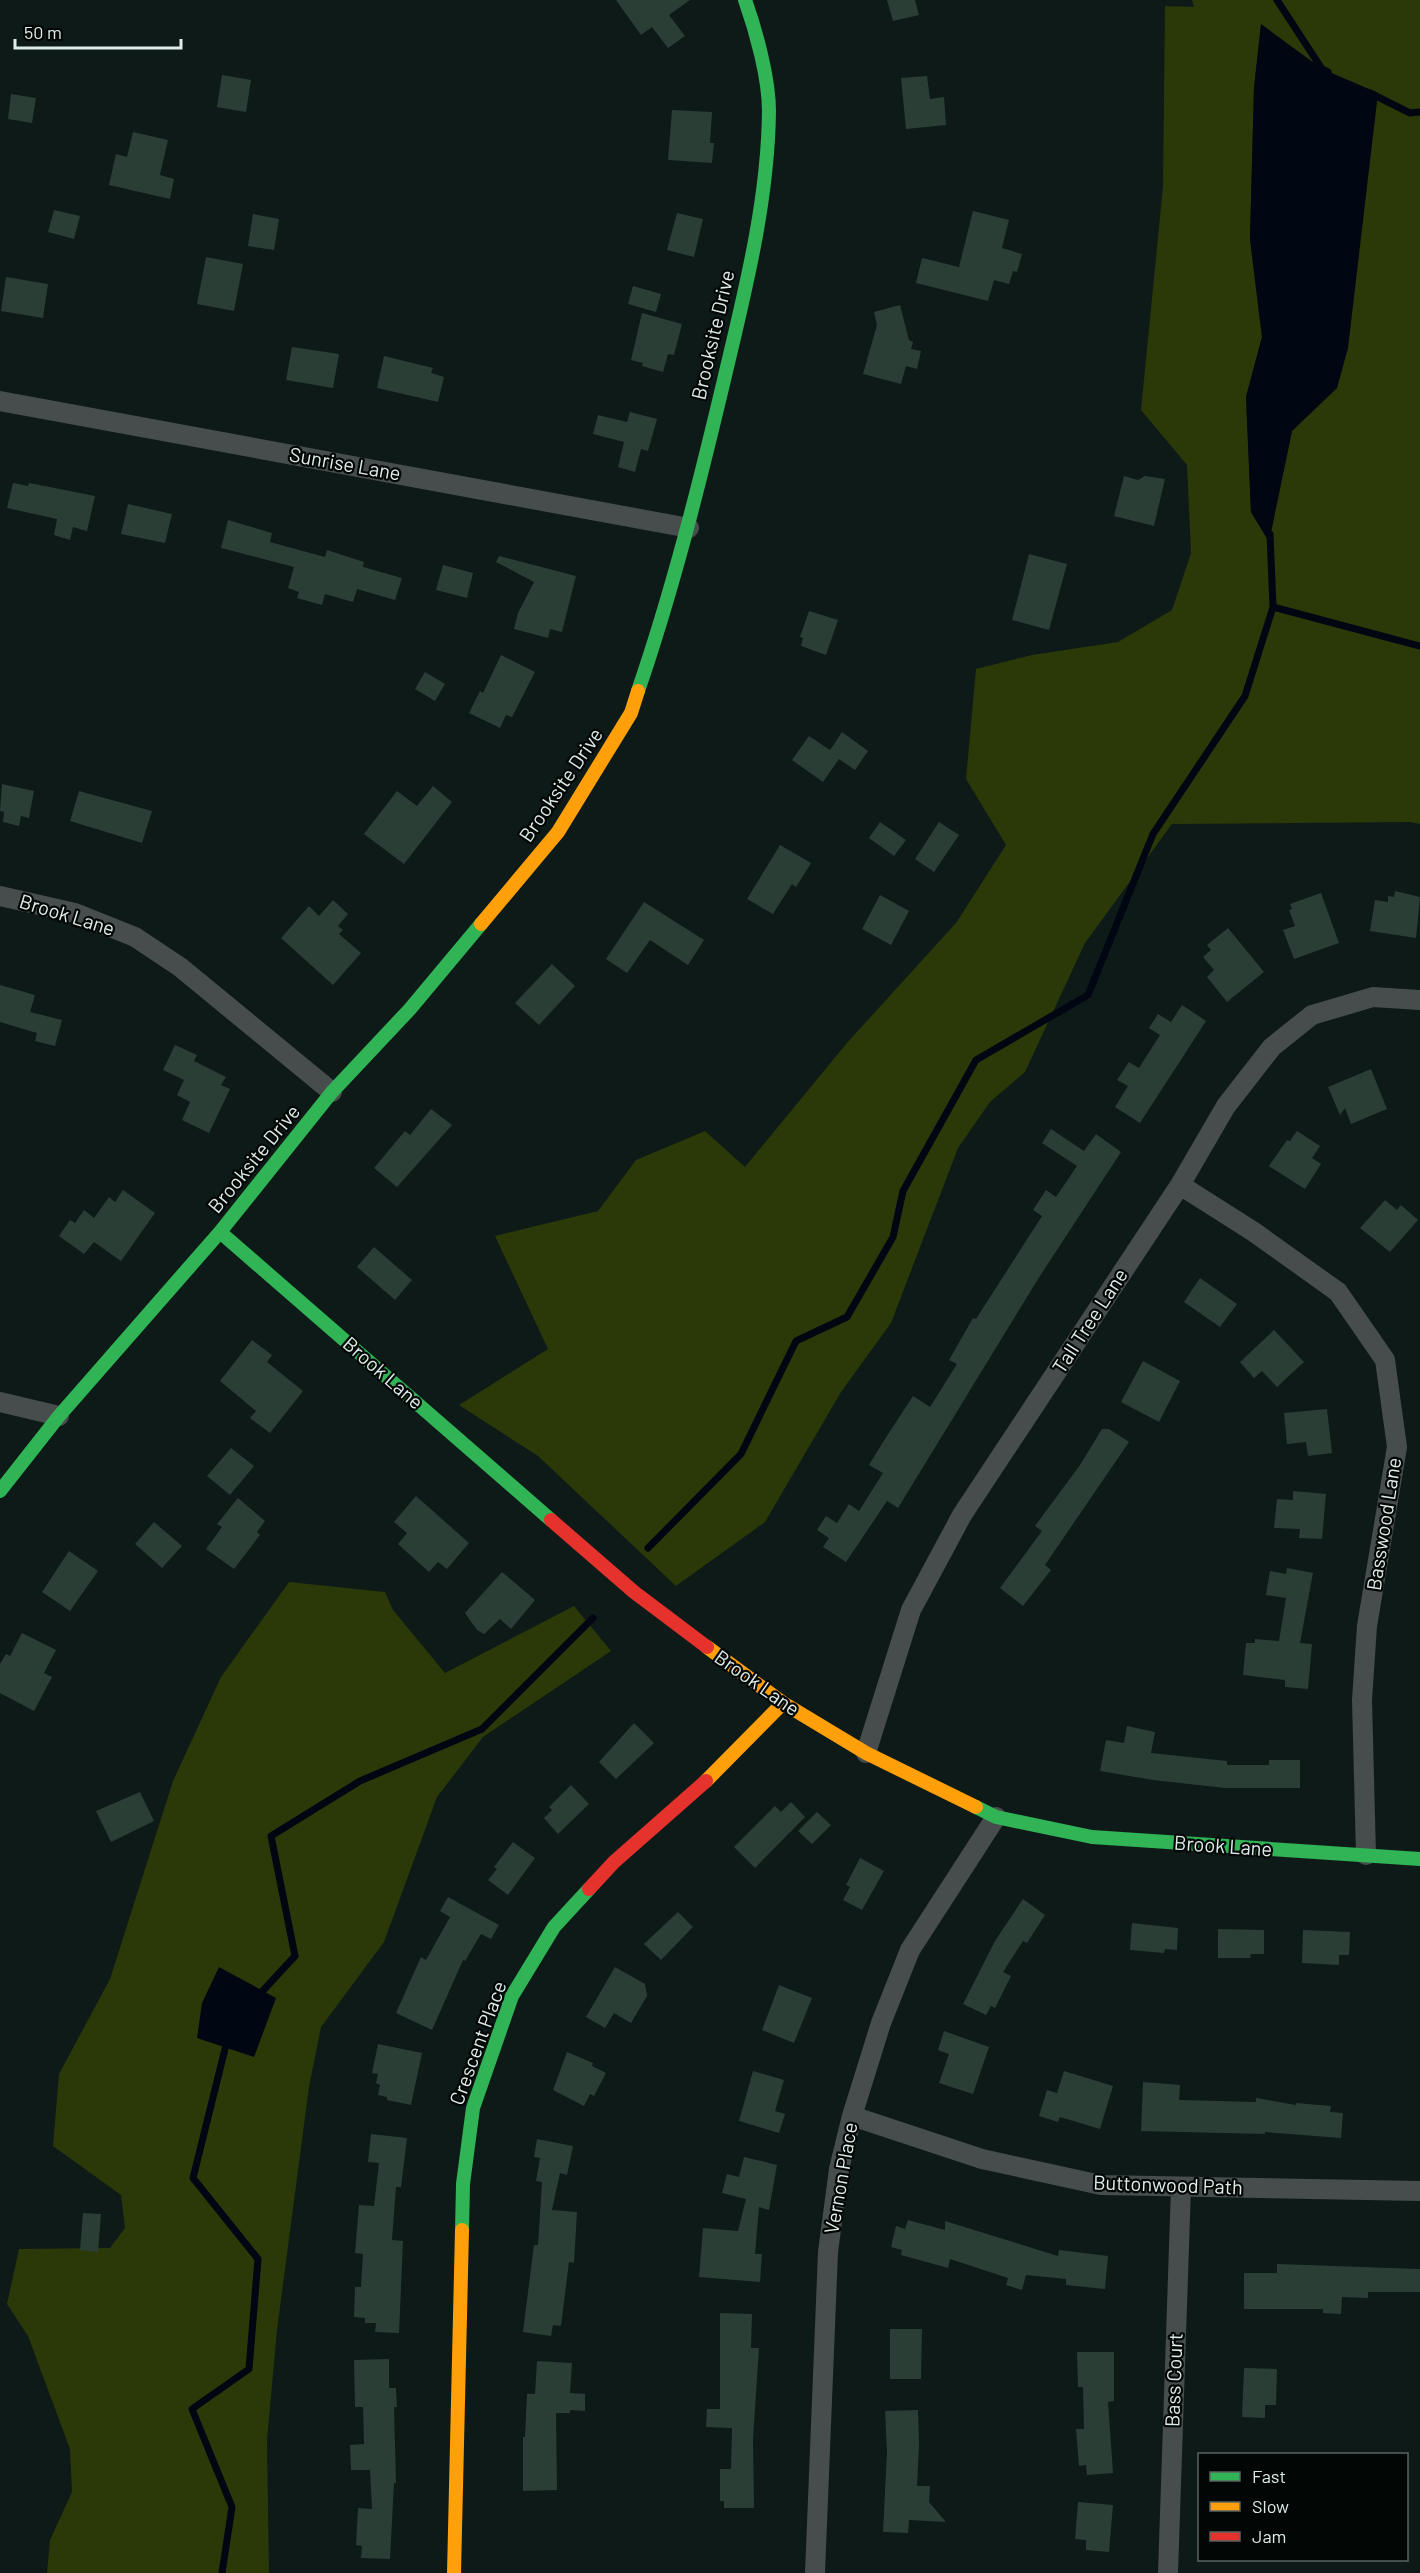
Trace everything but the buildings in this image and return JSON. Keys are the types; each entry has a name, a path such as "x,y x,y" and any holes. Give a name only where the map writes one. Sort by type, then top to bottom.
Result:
{"street":[{"name":"Brooksite Drive","path":"0,1491 58,1416 220,1232 332,1092 410,1009 558,832 631,713 664,616 689,528 765,189 769,108 757,32 745,0"},
{"name":"Sunrise Lane","path":"0,401 689,528"},
{"name":"Brook Lane","path":"0,896 75,913 135,938 180,967 332,1092"},
{"name":"Tall Tree Lane","path":"866,1753 911,1610 962,1515 1179,1185 1226,1106 1272,1047 1312,1015 1372,997 1420,1000"},
{"name":"Basswood Lane","path":"1179,1185 1254,1232 1338,1292 1385,1360 1397,1447 1367,1626 1362,1700 1366,1855"},
{"name":"Brook Lane","path":"220,1232 634,1592 783,1703 866,1753 996,1817 1092,1837 1420,1859"},
{"path":"0,1402 58,1416"},
{"name":"Crescent Place","path":"454,2573 463,2184 473,2108 512,1996 554,1927 614,1862 721,1768 783,1703"},
{"name":"Vernon Place","path":"815,2573 828,2252 839,2169 852,2116 880,2023 910,1950 996,1817"},
{"name":"Buttonwood Path","path":"852,2116 982,2159 1101,2185 1420,2191"},
{"name":"Bass Court","path":"1168,2573 1181,2187"}],"green space":[{"path":"1192,0 1420,0 1420,824 1410,822 1172,824 1085,943 1025,1072 990,1102 958,1148 891,1323 841,1392 765,1522 676,1586 538,1456 459,1405 548,1349 495,1236 598,1211 636,1160 705,1131 745,1167 846,1044 956,923 1006,845 966,779 976,669 1032,655 1118,642 1172,610 1191,553 1187,465 1141,410 1163,186 1165,6 1194,7","holes":["1261,25 1322,69 1378,93 1337,388 1292,430 1269,541 1251,512 1246,397 1262,337 1250,239 1254,88"]},
{"path":"289,1582 385,1592 393,1610 445,1673 574,1606 611,1651 483,1737 437,1797 384,1942 321,2027 309,2087 277,2330 267,2440 269,2573 47,2573 50,2540 72,2492 70,2449 28,2336 7,2304 19,2249 110,2248 125,2228 121,2195 53,2146 59,2074 110,1979 173,1781 221,1677"}],"shaded area":[{"path":"1261,24 1322,69 1378,93 1348,348 1337,388 1292,431 1269,542 1251,512 1246,397 1262,337 1250,239 1254,88"},
{"path":"219,1967 276,1998 254,2057 197,2038 202,2003"}],"waterway":[{"path":"1277,0 1322,69 1328,72"},
{"path":"1370,93 1410,113 1420,112"},
{"path":"1270,534 1273,607 1420,646"},
{"path":"648,1548 741,1454 796,1341 847,1317 893,1237 903,1191 976,1060 1088,995 1153,834 1245,696 1273,607"},
{"path":"258,1996 295,1956 271,1836 360,1781 482,1729 593,1618"},
{"path":"222,2573 232,2507 192,2409 249,2369 258,2259 193,2178 227,2041"}],"traffic: fast":[{"path":"638,691 663,614 695,498 740,313 760,213 768,145 769,111 767,84 761,55 745,0"},
{"path":"0,1491 59,1416 220,1232 332,1092 410,1009 481,924"},
{"path":"220,1232 551,1520"},
{"path":"976,1807 996,1817 1092,1837 1420,1859"},
{"path":"462,2230 463,2184 473,2108 512,1996 554,1927 589,1889"}],"traffic: slow":[{"path":"481,924 558,832 631,713 638,691"},
{"path":"707,1647 783,1703 866,1753 976,1807"},
{"path":"706,1781 783,1703"},
{"path":"454,2573 462,2230"}],"traffic: jam":[{"path":"551,1520 634,1592 707,1647"},
{"path":"589,1889 614,1862 706,1781"}]}
